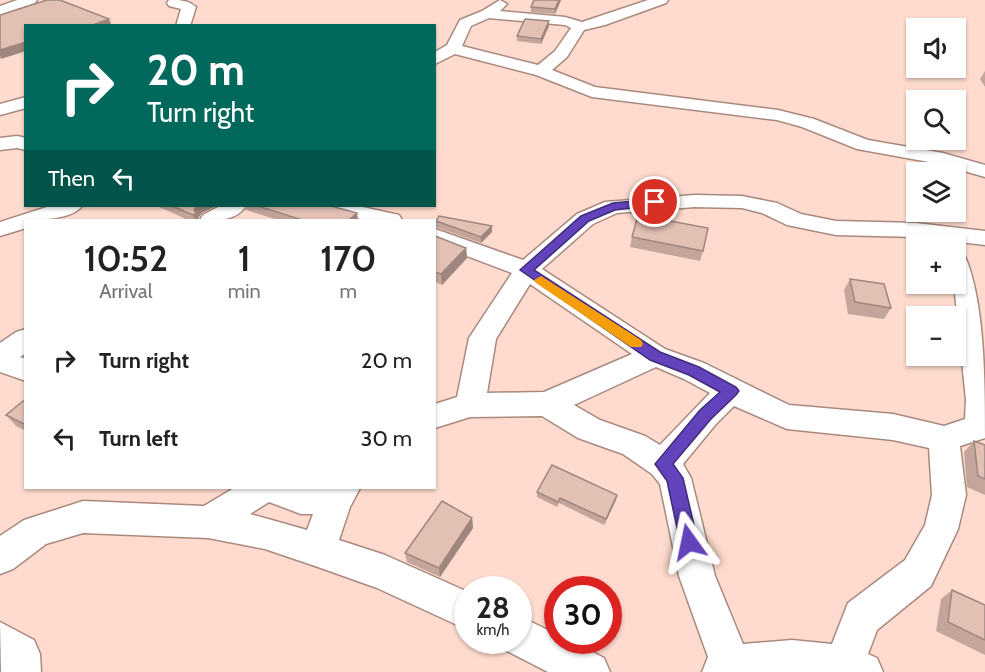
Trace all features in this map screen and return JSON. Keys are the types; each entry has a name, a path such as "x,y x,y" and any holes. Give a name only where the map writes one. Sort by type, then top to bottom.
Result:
{"street":[{"path":"0,11 30,0"},
{"path":"176,0 174,3 189,8 184,24"},
{"path":"436,57 465,23 487,14 507,0"},
{"path":"540,70 561,54 579,27 600,22 661,0"},
{"path":"487,14 565,21 575,23 579,27"},
{"path":"452,40 480,57 540,70 592,92 778,116 808,123 864,145 943,159 985,171"},
{"path":"0,110 24,103"},
{"path":"0,144 24,144"},
{"path":"470,405 483,338 526,270 585,219 613,207 655,202 742,202 768,208 795,220 836,228 906,234"},
{"path":"32,219 68,207"},
{"path":"213,219 233,207"},
{"path":"336,207 386,219"},
{"path":"0,229 24,222"},
{"path":"436,236 526,270 655,356 694,371 758,405 787,417 893,427 944,439 983,427 966,281"},
{"path":"966,238 985,238"},
{"path":"24,341 0,359 24,369"},
{"path":"436,416 470,405 547,404 655,356"},
{"path":"663,464 705,415 731,391"},
{"path":"547,404 589,429 634,445 663,464 675,478 697,576 727,669 782,659 854,669 862,617 918,573 940,529 949,495 944,439"},
{"path":"208,522 260,489"},
{"path":"275,489 301,499 339,494 318,550"},
{"path":"0,556 36,531 83,517 208,522 265,533 318,550 395,577 454,604"},
{"path":"0,642 20,654 21,672"},
{"path":"532,643 590,672"}],"building":[{"path":"47,0 60,0 109,19 95,24 24,24 24,43 0,50 0,15"},
{"path":"534,0 559,0 555,9 531,7"},
{"path":"525,19 549,21 541,39 517,36"},
{"path":"174,207 196,207 194,210 196,213 193,215"},
{"path":"261,207 335,207 357,213 350,219 299,219"},
{"path":"638,215 708,228 703,251 632,237"},
{"path":"439,216 492,226 481,237 436,221"},
{"path":"436,236 466,248 441,274 436,272"},
{"path":"850,279 884,284 891,308 855,302"},
{"path":"23,401 24,401 24,424 6,415"},
{"path":"974,441 985,445 985,479 978,476"},
{"path":"552,465 617,495 606,519 560,498 558,502 537,492"},
{"path":"442,501 472,518 439,568 405,553"},
{"path":"952,590 985,605 985,640 948,622"}],"slow traffic":[{"path":"541,280 636,344"}],"route":[{"path":"655,202 613,207 585,219 526,270 569,298 587,313 655,356 694,371 731,391 705,415 663,464 675,478 689,542"}]}
